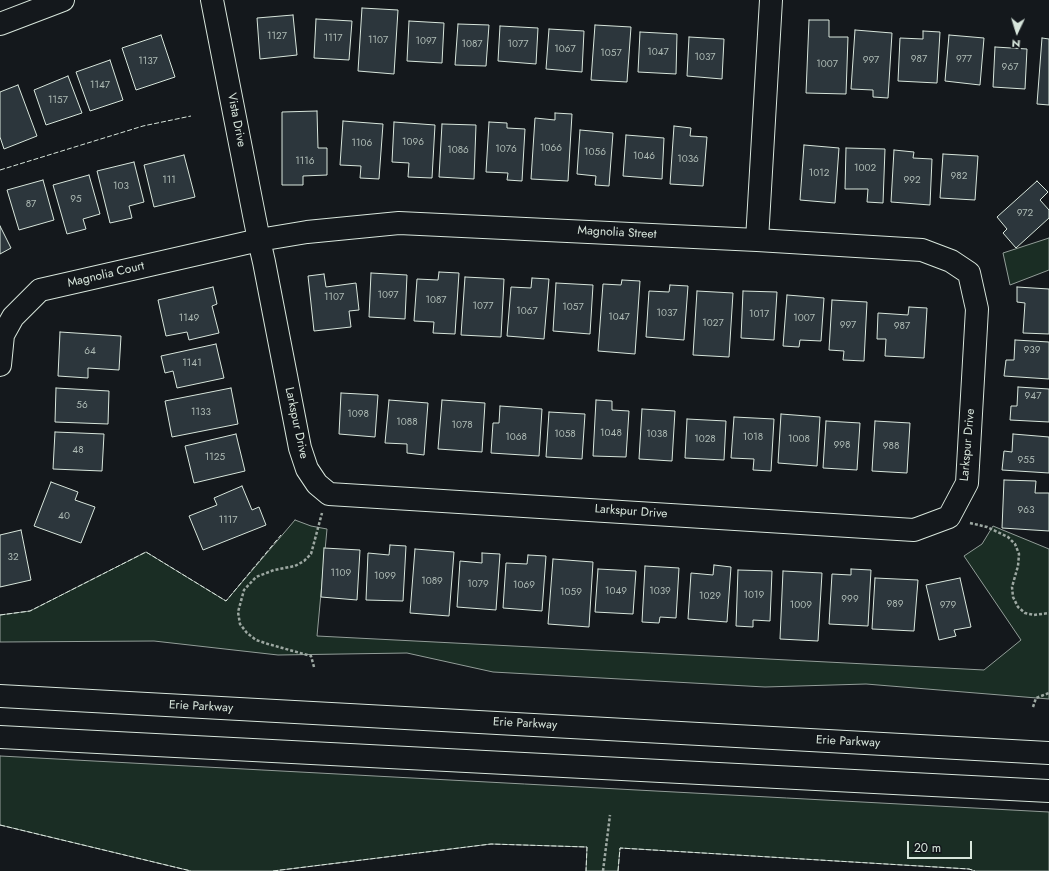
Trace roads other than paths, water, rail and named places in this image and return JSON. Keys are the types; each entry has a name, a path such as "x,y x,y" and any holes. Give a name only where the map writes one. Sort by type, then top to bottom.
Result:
{"street":[{"path":"0,24 63,0"},
{"name":"Vista Drive","path":"212,0 259,240"},
{"path":"757,240 771,0"},
{"name":"Magnolia Street","path":"259,240 307,232 399,223 757,240 922,250 951,261 969,273"},
{"name":"Larkspur Drive","path":"259,240 300,448 307,469 317,484 329,494 914,530 949,517 967,483 978,309 969,273"},
{"name":"Magnolia Court","path":"0,365 3,335 6,329 13,317 40,290 259,240"},
{"name":"Erie Parkway","path":"0,696 1049,752"},
{"path":"0,737 1049,791"}]}
